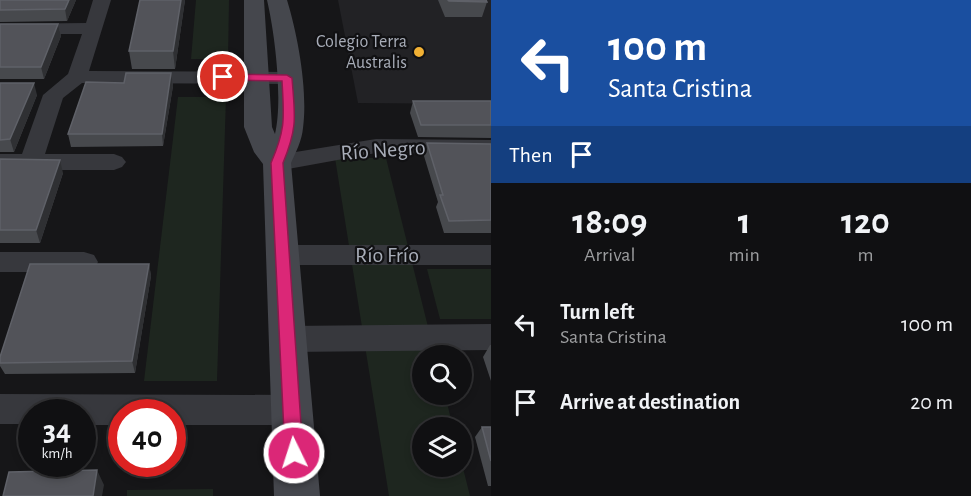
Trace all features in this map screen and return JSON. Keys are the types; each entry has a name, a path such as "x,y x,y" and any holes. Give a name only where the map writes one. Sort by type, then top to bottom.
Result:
{"street":[{"path":"31,162 53,95 70,82 102,0"},
{"path":"254,0 258,127 268,152 277,163"},
{"path":"277,0 282,18 290,126 288,138 277,163 297,496"},
{"path":"0,29 93,28"},
{"path":"31,87 70,82 287,78"},
{"name":"Río Negro","path":"277,163 376,146 491,147"},
{"path":"0,162 114,162"},
{"name":"Río Frío","path":"283,255 491,255"},
{"path":"0,262 84,262"},
{"path":"288,339 491,337"},
{"path":"0,409 291,410"}],"shaded area":[{"path":"196,0 229,0 228,59 191,59"},
{"name":"Colegio Terra Australis","path":"338,0 491,0 491,104 358,103"},
{"path":"178,97 226,97 217,381 144,381"},
{"path":"335,158 386,158 433,345 412,345 412,405 448,405 450,417 412,417 412,477 465,477 470,496 389,496"},
{"path":"427,269 491,269 491,319 440,319"},
{"path":"213,489 213,496 127,496 127,490"}],"building":[{"path":"0,0 69,0 65,9 0,10"},
{"path":"140,0 181,0 173,51 129,51"},
{"path":"486,0 487,2 449,1"},
{"path":"0,24 58,24 41,67 0,67"},
{"path":"126,73 171,73 162,134 68,134 86,82 124,83"},
{"path":"0,83 34,83 10,139 0,140"},
{"path":"413,101 491,101 491,125 421,125"},
{"path":"427,143 491,144 491,220 449,221"},
{"path":"0,159 60,160 36,230 0,230"},
{"path":"30,264 149,264 132,361 0,363"},
{"path":"482,427 491,427 491,461"},
{"path":"9,472 18,472 18,477 96,477 93,496 3,496"}],"place":[{"name":"Colegio Terra Australis","path":"419,52"}],"route":[{"path":"223,77 287,78 290,126 288,138 277,163 294,453"}]}
